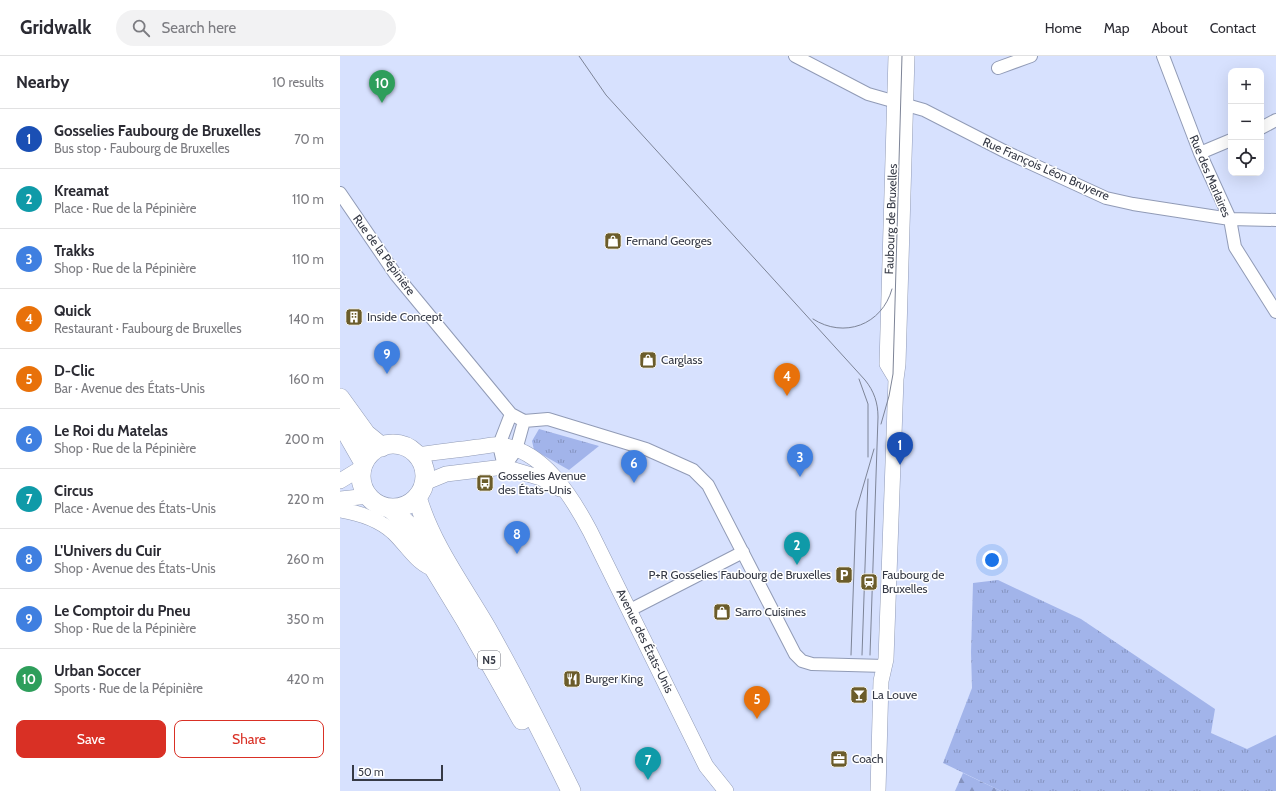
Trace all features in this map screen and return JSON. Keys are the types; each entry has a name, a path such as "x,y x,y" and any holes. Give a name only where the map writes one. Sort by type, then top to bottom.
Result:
{"main road":[{"path":"340,398 366,434 382,447"},
{"path":"340,421 364,465"},
{"path":"368,496 363,485 364,465 371,454 382,447 401,445 407,447 417,455"},
{"name":"N5","path":"417,455 424,470 421,490 423,516 436,543 517,681 571,791"},
{"path":"390,508 408,504 421,490"},
{"name":"N5","path":"368,496 378,504 390,508 407,524 504,685 557,791"}],"street":[{"name":"Rue François Léon Bruyerre","path":"795,56 868,94 924,110 1006,152 1106,198 1133,204 1230,219 1276,220"},
{"name":"Faubourg de Bruxelles","path":"878,791 881,681 884,666 896,379 898,364 900,103 896,56"},
{"name":"Faubourg de Bruxelles","path":"900,103 907,56"},
{"path":"998,68 1031,56"},
{"name":"Rue des Marlaires","path":"1163,56 1200,153 1230,219 1235,248 1276,312"},
{"path":"1264,126 1276,120"},
{"path":"1200,153 1228,141"},
{"name":"Rue de la Pépinière","path":"340,193 396,275 510,414 524,421"},
{"path":"504,467 499,445 510,414"},
{"path":"504,467 516,450 524,421 548,419 646,449 693,470 708,485 795,654 802,661 818,665 884,666"},
{"name":"Avenue des États-Unis","path":"417,455 499,445 516,450 534,459 556,477 564,491 581,514 630,610 706,766 726,791"},
{"path":"340,481 364,465"},
{"name":"Avenue des États-Unis","path":"421,490 446,474 504,467 541,478 564,491"},
{"path":"340,499 368,496"},
{"path":"340,510 356,513 393,532 423,564 435,570"},
{"path":"630,610 743,552"}],"green space":[{"path":"539,429 599,446 569,470 534,450 532,441"},
{"path":"998,580 1081,619 1215,709 1211,733 1247,749 1276,735 1276,791 1001,791 943,763 972,688 971,652 973,583"},
{"path":"963,773 1001,791 955,791"}],"tram line":[{"path":"579,56 606,95 865,380 873,393 878,417 870,655"},
{"path":"881,424 889,396 893,374 902,56"},
{"path":"813,319 825,325 837,328 849,328 860,325 871,320 880,312 892,289"},
{"path":"859,379 868,404 868,457"},
{"path":"851,655 856,511 874,449"},
{"path":"862,655 868,479"}],"place":[{"name":"Urban Soccer","path":"382,103"},
{"name":"Fernand Georges","path":"613,241"},
{"name":"Inside Concept","path":"354,317"},
{"name":"Carglass","path":"648,360"},
{"name":"Le Comptoir du Pneu","path":"387,374"},
{"name":"Quick","path":"787,396"},
{"name":"Gosselies Faubourg de Bruxelles","path":"900,465"},
{"name":"Trakks","path":"800,477"},
{"name":"Gosselies Avenue des États-Unis","path":"485,483"},
{"name":"Le Roi du Matelas","path":"634,483"},
{"name":"L'Univers du Cuir","path":"517,554"},
{"name":"Kreamat","path":"797,565"},
{"name":"P+R Gosselies Faubourg de Bruxelles","path":"844,575"},
{"name":"Faubourg de Bruxelles","path":"869,582"},
{"name":"Sarro Cuisines","path":"722,612"},
{"name":"Burger King","path":"572,679"},
{"name":"La Louve","path":"859,695"},
{"name":"D-Clic","path":"757,719"},
{"name":"Coach","path":"839,759"},
{"name":"Circus","path":"648,780"}]}
